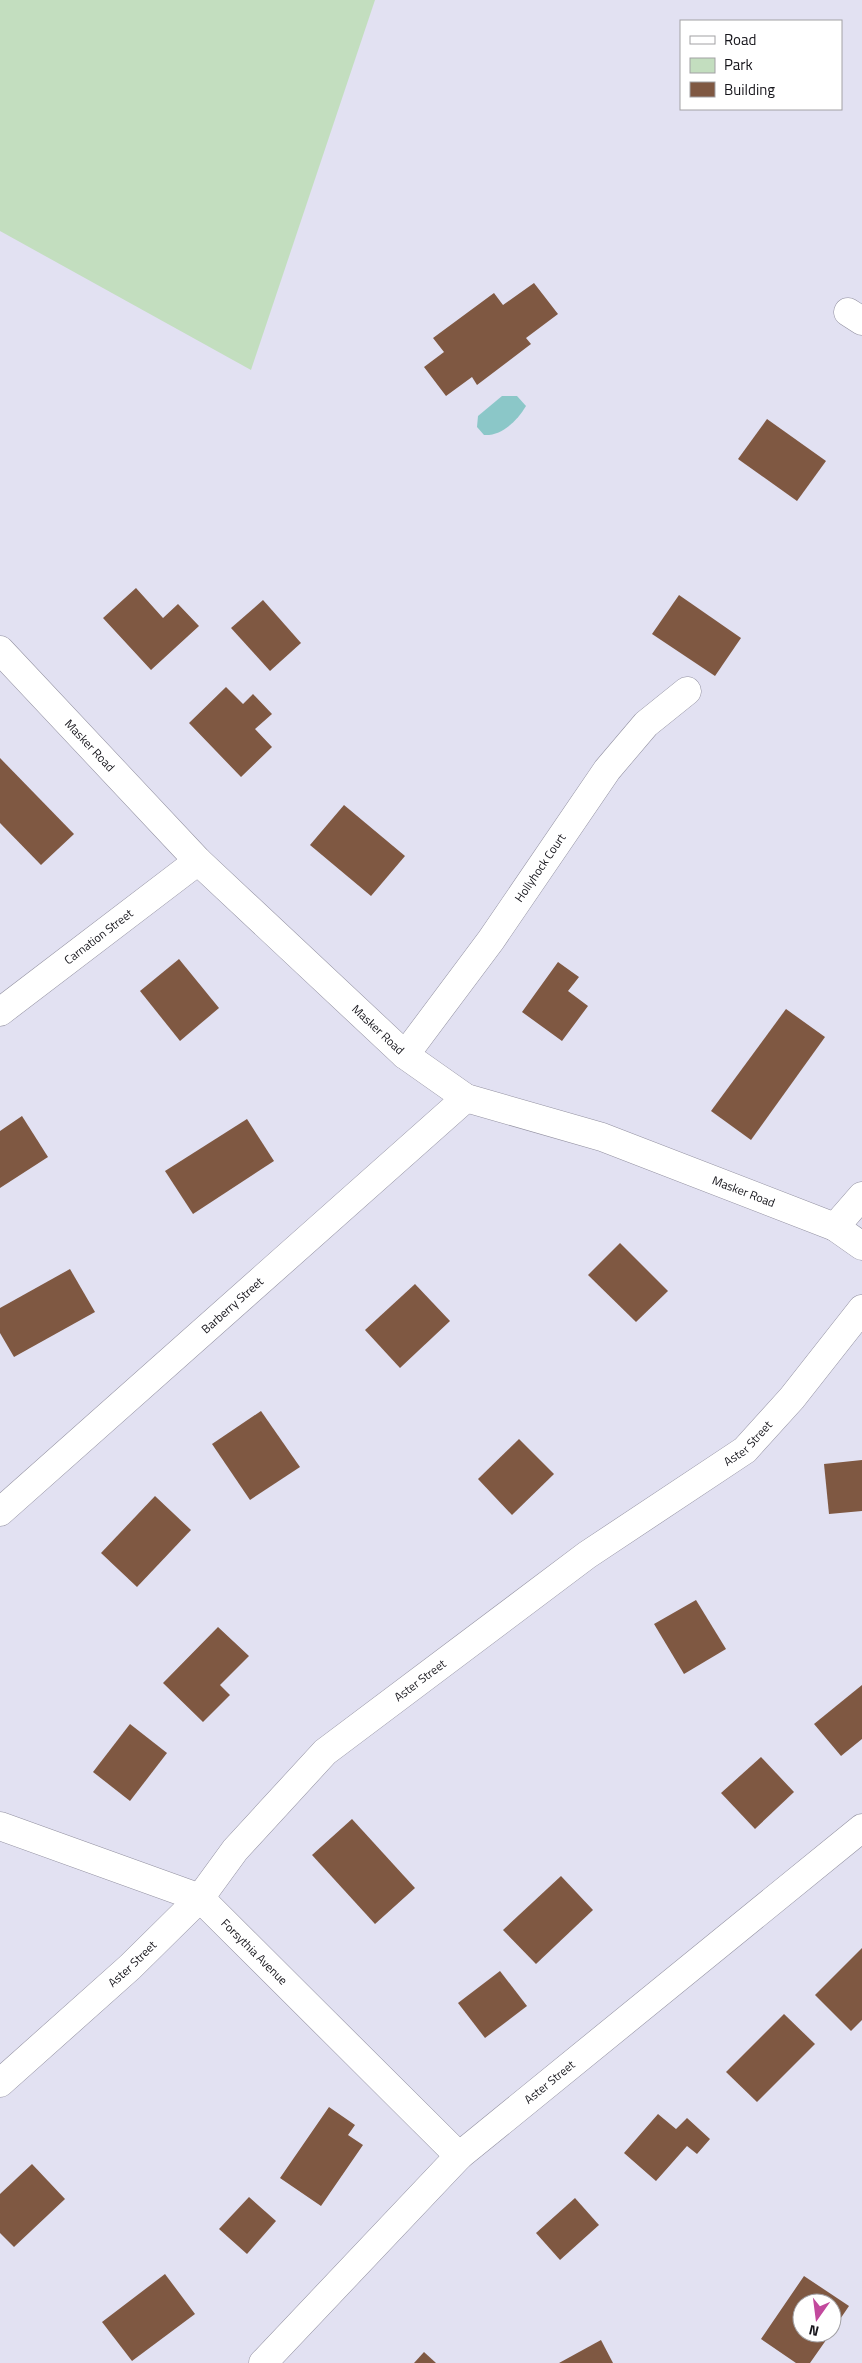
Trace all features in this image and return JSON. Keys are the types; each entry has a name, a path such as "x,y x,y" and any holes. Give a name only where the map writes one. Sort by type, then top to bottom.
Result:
{"street":[{"name":"Masker Road","path":"0,650 198,861 405,1055 466,1098 602,1137 835,1227 862,1246"},
{"name":"Hollyhock Court","path":"405,1055 491,940 607,770 646,724 687,691"},
{"name":"Carnation Street","path":"0,1012 198,861"},
{"name":"Barberry Street","path":"0,1512 466,1098"},
{"path":"835,1227 862,1196"},
{"name":"Aster Street","path":"0,2083 130,1967 200,1898 235,1850 325,1752 587,1555 745,1450 792,1398 862,1309"},
{"name":"Forsythia Avenue","path":"0,1826 200,1898 459,2156"},
{"name":"Aster Street","path":"262,2363 459,2156 862,1828"}],"green space":[{"path":"0,0 375,0 251,370 0,231"}],"shaded area":[{"path":"502,396 517,396 526,406 508,427 491,435 484,435 477,427 478,416"}],"building":[{"path":"534,283 558,314 526,338 531,344 477,385 472,377 446,396 424,367 444,352 433,338 494,293 503,305"},
{"path":"767,419 826,461 797,501 738,459"},
{"path":"136,588 163,618 178,604 199,626 151,670 103,618"},
{"path":"679,595 741,638 715,676 652,634"},
{"path":"263,600 301,643 270,671 231,628"},
{"path":"226,687 243,704 253,694 272,714 255,729 272,747 241,777 189,723"},
{"path":"0,758 74,834 41,865 0,823"},
{"path":"344,805 405,856 371,896 310,845"},
{"path":"179,959 219,1008 180,1041 140,991"},
{"path":"558,962 579,977 568,991 588,1006 562,1041 522,1012"},
{"path":"786,1009 825,1037 751,1140 711,1111"},
{"path":"22,1116 48,1157 0,1188 0,1131"},
{"path":"247,1119 274,1161 193,1214 165,1171"},
{"path":"620,1243 668,1291 636,1322 588,1275"},
{"path":"70,1269 95,1312 14,1357 0,1333 0,1308"},
{"path":"415,1284 450,1321 400,1368 365,1330"},
{"path":"261,1411 300,1467 250,1500 212,1444"},
{"path":"519,1439 554,1474 512,1515 478,1479"},
{"path":"862,1460 862,1511 829,1514 824,1464"},
{"path":"155,1496 191,1530 137,1587 101,1553"},
{"path":"696,1600 726,1649 684,1674 654,1624"},
{"path":"218,1627 249,1656 220,1685 230,1695 203,1722 163,1683"},
{"path":"862,1685 862,1739 841,1756 814,1724"},
{"path":"130,1724 167,1753 130,1801 93,1772"},
{"path":"761,1757 794,1792 755,1829 721,1793"},
{"path":"352,1819 415,1888 375,1924 312,1855"},
{"path":"561,1876 593,1910 536,1964 503,1930"},
{"path":"862,1948 862,2020 851,2031 815,1995"},
{"path":"500,1971 527,2006 485,2038 458,2003"},
{"path":"784,2014 815,2044 757,2102 726,2072"},
{"path":"329,2107 355,2125 348,2135 363,2145 321,2206 280,2178"},
{"path":"658,2114 676,2129 687,2118 710,2139 697,2154 687,2146 656,2181 624,2153"},
{"path":"32,2164 65,2199 14,2247 0,2233 0,2194"},
{"path":"249,2197 276,2221 247,2254 219,2229"},
{"path":"575,2198 599,2225 560,2260 536,2233"},
{"path":"165,2274 195,2314 132,2361 102,2322"},
{"path":"804,2276 830,2293 792,2293"},
{"path":"792,2294 792,2343 824,2343 810,2363 796,2363 761,2339"},
{"path":"842,2301 849,2306 842,2316"},
{"path":"601,2340 613,2363 559,2363"},
{"path":"424,2352 436,2363 414,2363"}]}
